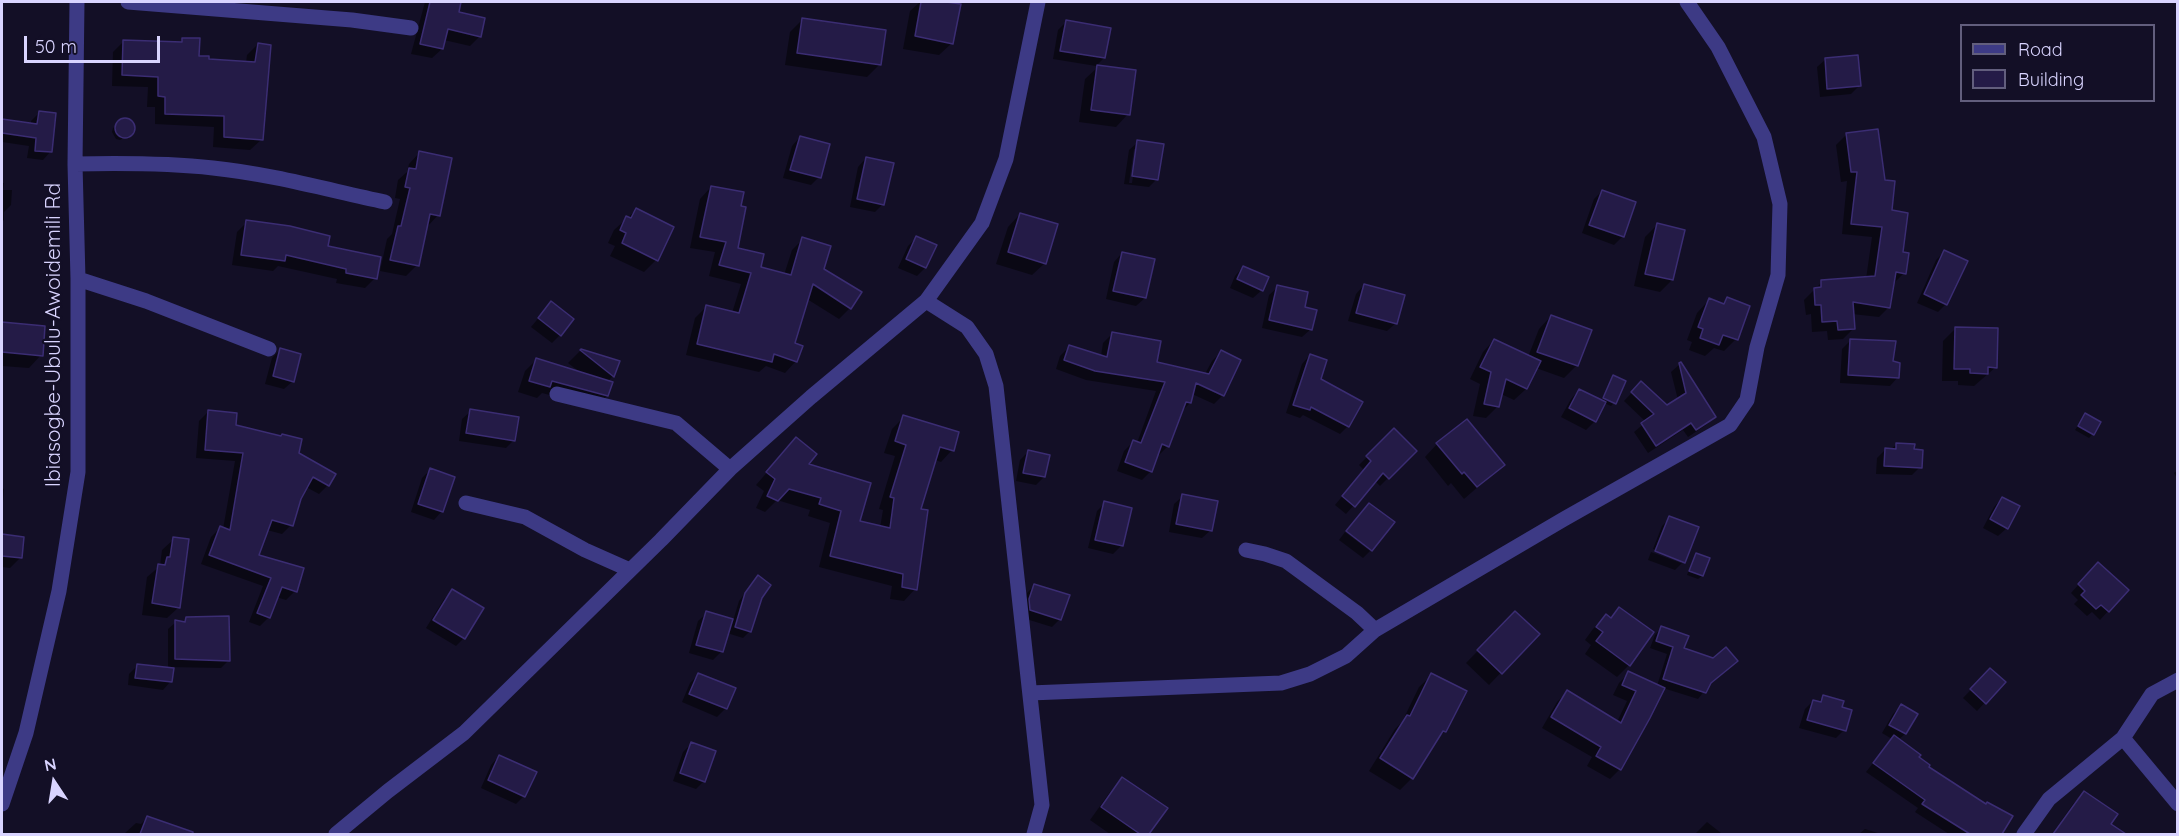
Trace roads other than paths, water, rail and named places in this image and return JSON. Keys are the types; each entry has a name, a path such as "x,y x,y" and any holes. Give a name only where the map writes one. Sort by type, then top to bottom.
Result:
{"street":[{"name":"Ibiasogbe-Ubulu-Awoidemili Rd","path":"2,804 26,733 59,591 78,472 78,279 75,164 77,2"},
{"path":"128,2 352,20 411,28"},
{"path":"336,834 464,733 730,469 811,397 926,302 982,223 1006,159 1038,2"},
{"path":"1030,693 1281,683 1310,674 1346,656 1375,630 1730,425 1747,400 1757,347 1778,275 1780,204 1764,136 1718,47 1687,2"},
{"path":"75,164 146,163 213,168 263,175 385,202"},
{"path":"78,279 146,301 269,349"},
{"path":"926,302 967,327 986,354 996,386 1022,640 1042,805 1034,834"},
{"path":"557,394 676,423 730,469"},
{"path":"466,503 525,517 585,550 630,570"},
{"path":"1246,550 1286,561 1357,613 1375,630"},
{"path":"2024,834 2049,799 2123,738 2152,694 2178,680"},
{"path":"2123,738 2178,804"}]}
